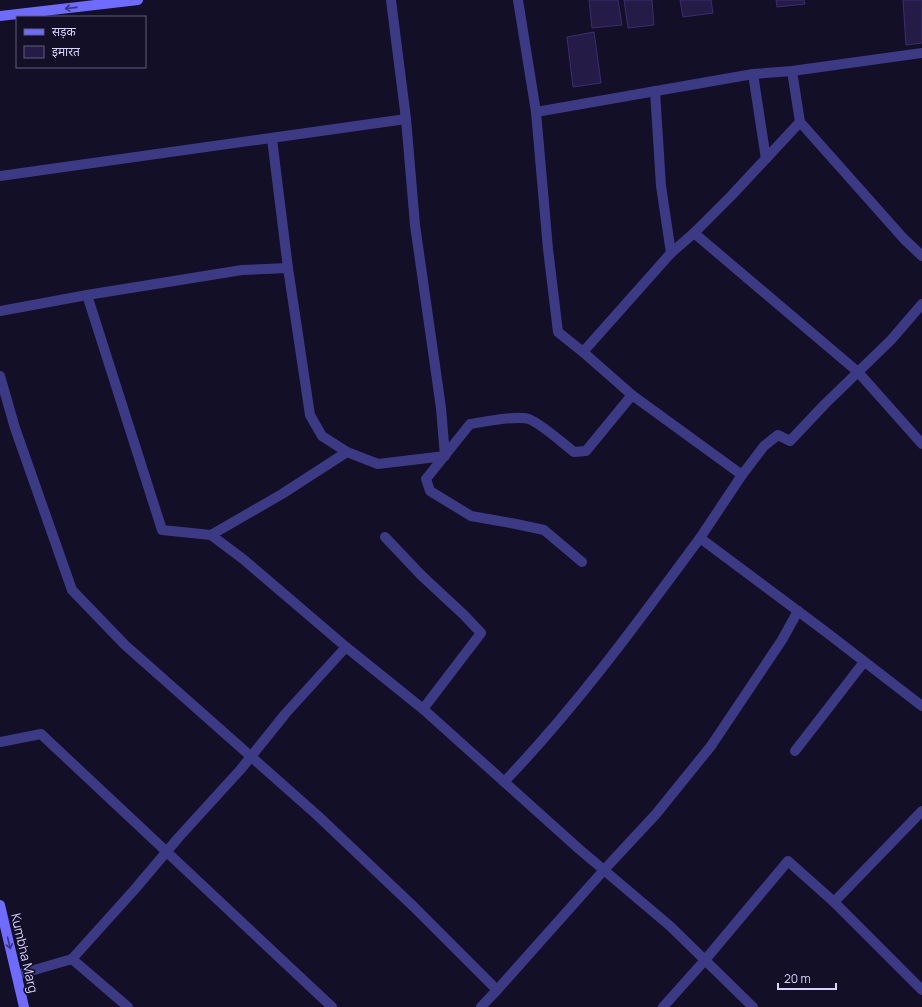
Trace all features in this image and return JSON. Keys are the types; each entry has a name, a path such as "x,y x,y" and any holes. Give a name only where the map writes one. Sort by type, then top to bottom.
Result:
{"street":[{"path":"0,16 138,0"},
{"path":"391,0 406,119 415,225 441,408 444,456"},
{"path":"518,0 536,112 548,249 558,332 632,395 742,475"},
{"path":"536,112 753,74 792,71 922,53"},
{"path":"792,71 800,122 904,239 922,256"},
{"path":"753,74 766,159"},
{"path":"655,90 661,186 671,253"},
{"path":"0,176 406,119"},
{"path":"583,352 671,253 694,233 732,195 800,122"},
{"path":"272,139 288,268 310,415 322,436 347,452 378,464 444,456"},
{"path":"694,233 858,372 922,444"},
{"path":"0,311 242,270 288,268"},
{"path":"88,295 162,530 211,535 243,559 346,647 423,709 604,870 670,926 753,1007"},
{"path":"504,782 533,752 571,707 622,642 700,538 742,475 764,446 778,435 790,440 891,340 922,304"},
{"path":"0,376 15,428 72,590 125,645 317,815 414,907 497,990"},
{"path":"582,562 544,530 471,516 430,490 426,479 470,424 502,418 528,419 548,431 574,452 586,451 632,395"},
{"path":"211,535 282,494 347,452"},
{"path":"385,537 421,575 481,633 423,709"},
{"path":"700,538 922,706"},
{"path":"481,1007 656,814 711,746 782,640 798,611"},
{"path":"17,975 72,959 251,757 286,713 346,647"},
{"path":"795,751 864,662"},
{"path":"0,742 41,734 332,1007"},
{"path":"834,902 922,812"},
{"path":"663,1007 705,960 788,861 834,902 922,990"},
{"name":"Kumbha Marg","path":"0,905 24,1007"},
{"path":"72,959 128,1007"}],"building":[{"path":"589,0 618,0 622,25 592,28"},
{"path":"624,0 652,0 654,25 628,28"},
{"path":"680,0 711,0 713,13 683,17"},
{"path":"776,0 804,0 805,4 777,7"},
{"path":"903,0 922,0 922,43 906,45"},
{"path":"594,32 601,83 573,87 567,37"}]}
